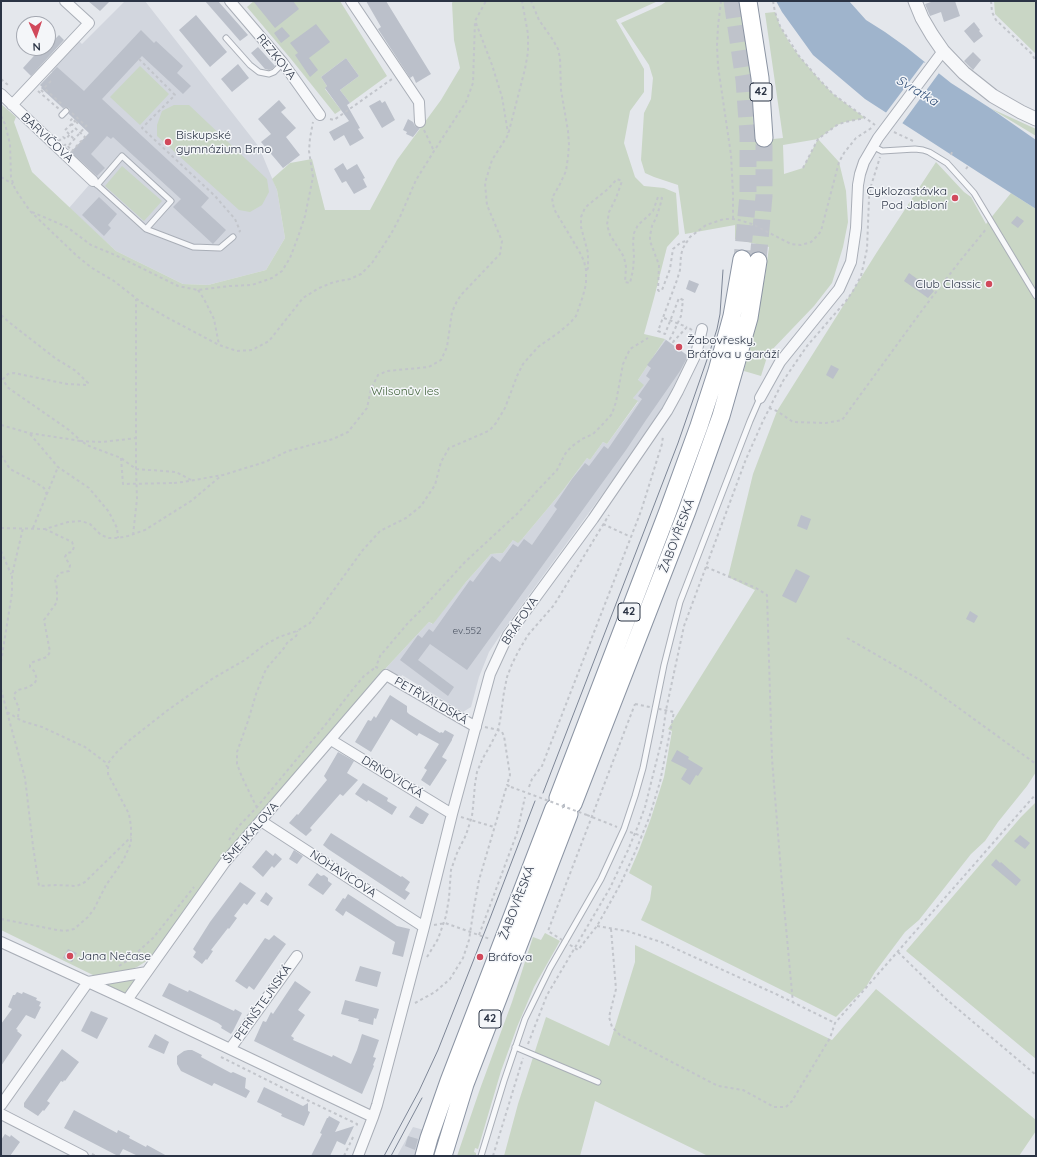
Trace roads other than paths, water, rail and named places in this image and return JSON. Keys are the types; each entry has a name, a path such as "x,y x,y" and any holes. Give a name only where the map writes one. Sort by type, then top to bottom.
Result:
{"highway":[{"name":"42","path":"748,1 756,47 764,138"},
{"name":"ŽABOVŘESKÁ","path":"442,1156 465,1084 699,426 750,260"},
{"name":"ŽABOVŘESKÁ","path":"424,1156 448,1081 563,806"}],"street":[{"path":"12,105 89,23 65,1"},
{"name":"REZKOVA","path":"230,1 283,63 318,112"},
{"path":"351,1 419,102 421,124"},
{"path":"915,1 925,24 943,51 964,73 993,96 1036,119"},
{"path":"760,398 780,362 840,289 851,262 856,228 860,174 864,162 872,146 943,51"},
{"name":"BARVIČOVA","path":"1,94 95,183"},
{"name":"BRÁFOVA","path":"358,1156 373,1117 490,674 508,635 593,519 670,404 696,354 702,330"},
{"name":"PETŘVALDSKÁ","path":"386,675 476,727"},
{"name":"ŠMEJKALOVA","path":"127,1000 225,862 386,675"},
{"name":"DRNOVICKÁ","path":"331,740 452,814"},
{"name":"NOHAVICOVA","path":"261,821 424,927"},
{"path":"1,942 373,1117"},
{"name":"PERNŠTEJNSKÁ","path":"230,1049 297,956"},
{"path":"1,1105 88,982 147,972"},
{"path":"1,1114 86,1154"}],"lane":[{"path":"226,38 250,65 259,72 269,74 274,72 283,63"},
{"path":"872,146 882,151 915,149 929,152 947,164 974,193 1036,296"},
{"path":"146,229 171,202 122,156 95,183 146,229 193,247 220,248 233,236"},
{"path":"481,1156 515,1047 526,1019 537,994 601,879 624,830 643,768 664,665 680,602 760,398"},
{"path":"515,1047 598,1082"}],"water":[{"name":"Svratka","path":"776,1 849,1 866,20 906,47 951,83 1036,140 1036,209 865,99 813,55 782,12"}],"tunnel":[{"path":"732,1 744,80 748,135 748,195 742,259"},
{"path":"758,261 764,196 764,138"}],"tram line":[{"path":"543,793 678,443 710,351 720,314 723,270"},
{"path":"384,1156 419,1091 438,1050 535,801"},
{"path":"391,1156 422,1098"}],"place":[{"name":"Biskupské gymnázium Brno","path":"168,142"},
{"name":"Cyklozastávka Pod Jabloní","path":"955,198"},
{"name":"Club Classic","path":"989,284"},
{"name":"Žabovřesky, Bráfova u garáží","path":"679,347"},
{"name":"Jana Nečase","path":"70,956"},
{"name":"Bráfova","path":"480,957"}],"park label":[{"name":"Wilsonův les","path":"405,391"}]}
